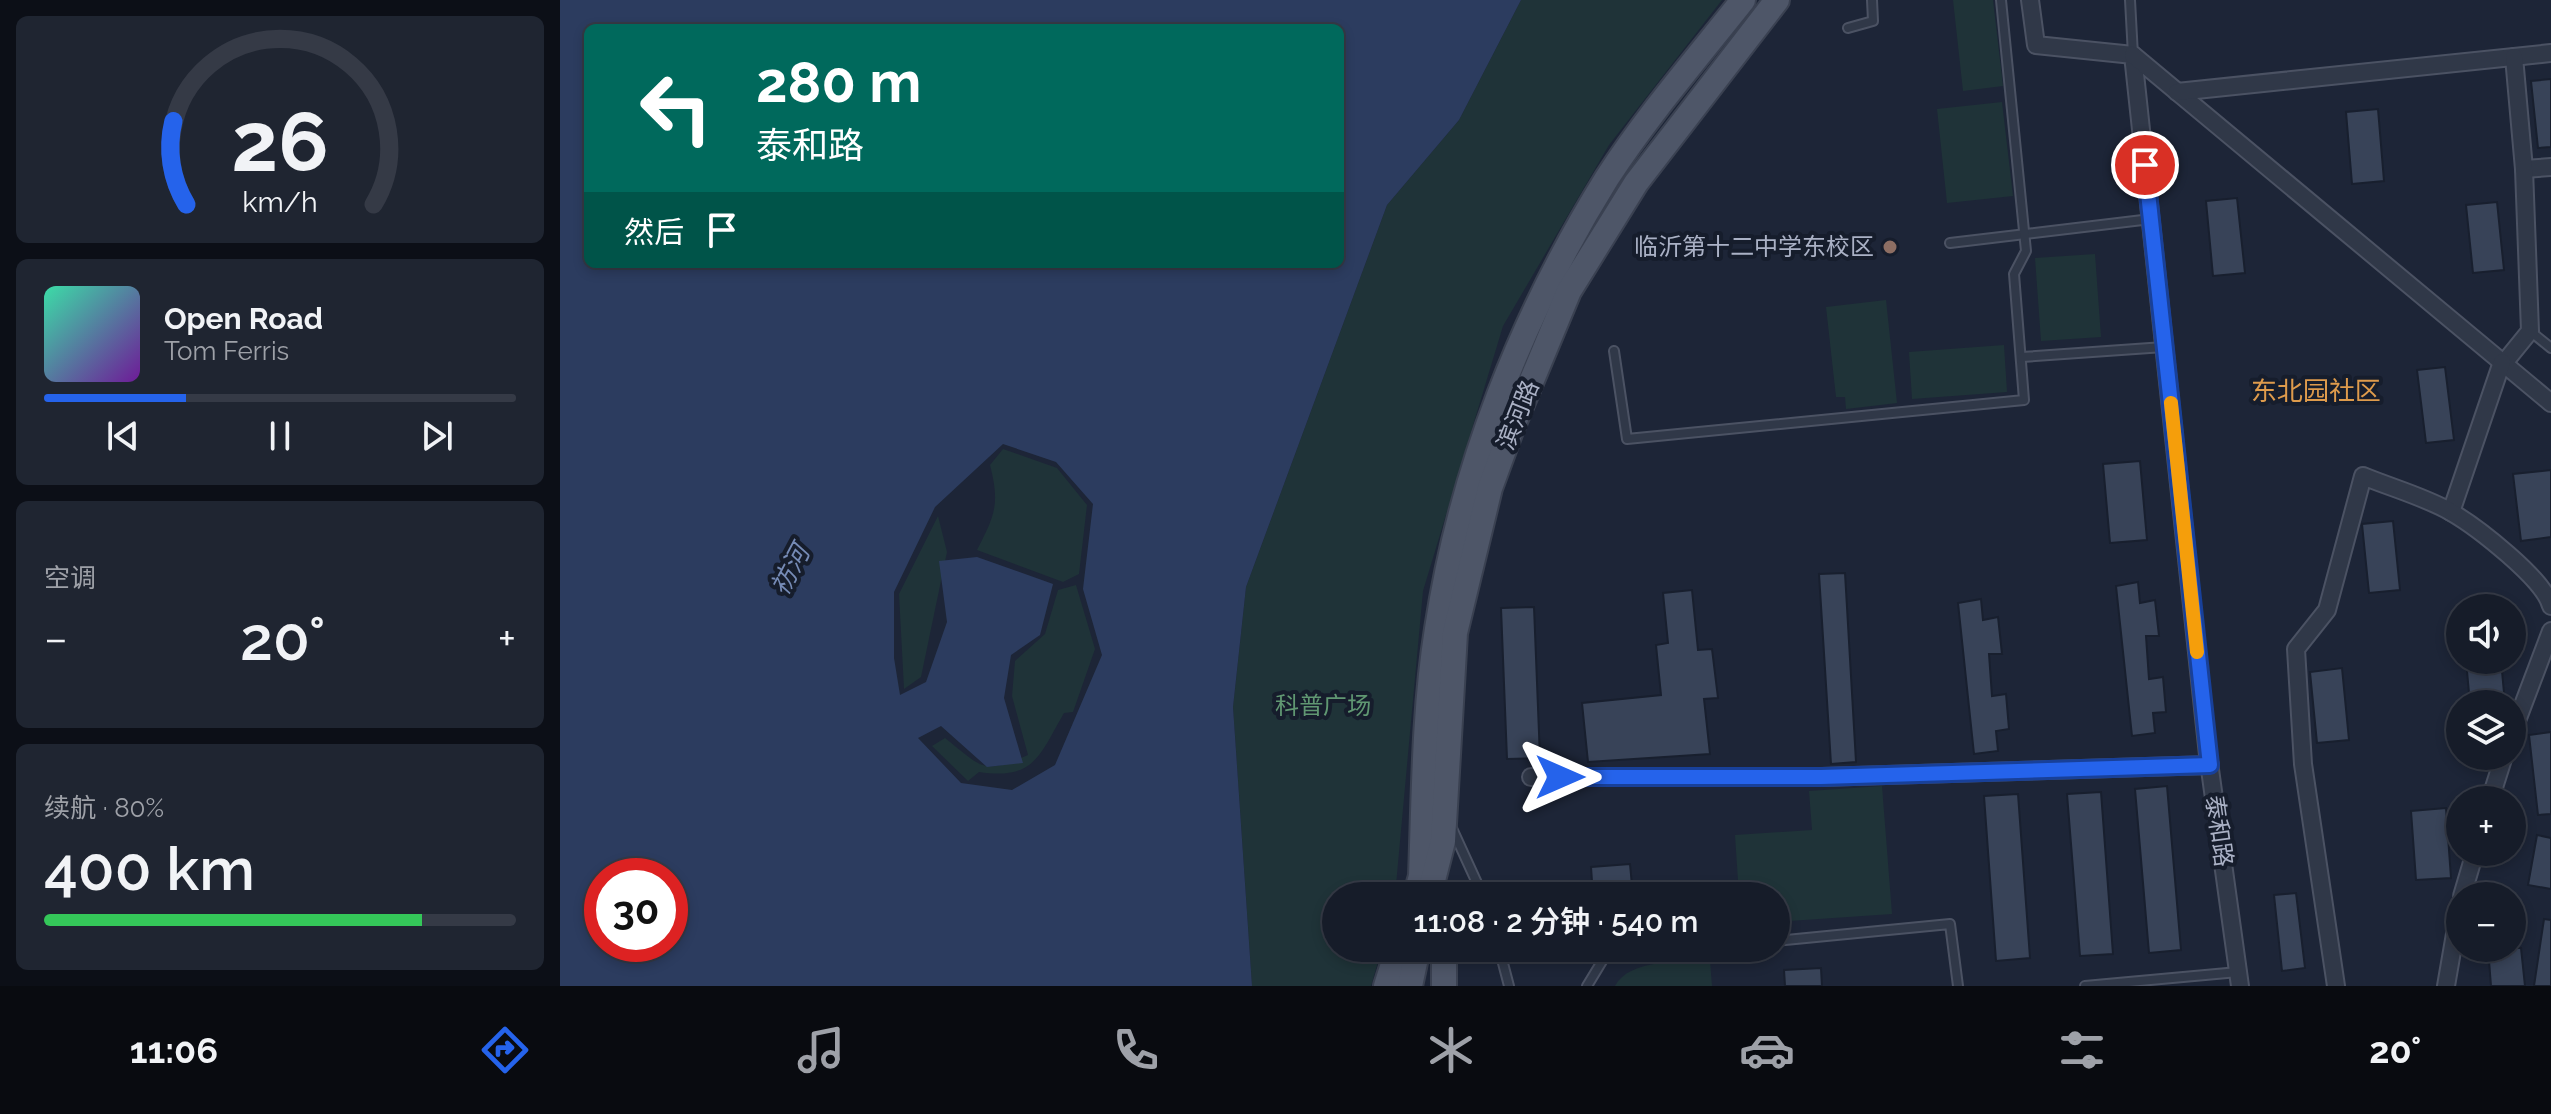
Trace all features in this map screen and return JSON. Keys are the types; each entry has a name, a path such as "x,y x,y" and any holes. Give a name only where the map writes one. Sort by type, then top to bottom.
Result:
{"main road":[{"name":"滨河路","path":"1419,882 1428,719 1437,628 1470,478 1512,360 1554,269 1609,176 1743,0"},
{"name":"滨河路","path":"1432,882 1444,829 1455,633 1490,488 1512,428 1569,291 1619,210 1636,183 1777,0"},
{"path":"1444,829 1444,882"},
{"path":"1386,986 1394,962"},
{"path":"1410,986 1415,962"},
{"path":"1444,962 1444,986"}],"street":[{"path":"2030,0 2036,45 2133,55 2551,403"},
{"path":"2177,92 2551,53"},
{"name":"泰和路","path":"2133,55 2210,765 2239,979"},
{"path":"2451,512 2503,362 2530,331 2524,169 2514,57"},
{"path":"2524,169 2551,167"},
{"path":"2336,986 2303,764 2296,649 2327,610 2363,476 2451,512 2528,574 2548,593 2551,606"},
{"path":"2526,697 2551,631"},
{"path":"1531,777 1821,777 2210,765"},
{"path":"2446,986 2449,962"}],"lane":[{"path":"1848,28 1873,21 1872,0"},
{"path":"1614,351 1627,439 2024,400 2014,274 2026,251 2001,0"},
{"path":"2130,0 2133,55"},
{"path":"1950,243 2151,219"},
{"path":"2530,331 2551,348"},
{"path":"2022,357 2165,347"},
{"path":"1444,829 1475,882"},
{"path":"1790,940 1950,924 1958,986"},
{"path":"1503,962 1509,986"},
{"path":"1587,986 1602,962"},
{"path":"2085,986 2239,979"}],"green space":[{"name":"科普广场","path":"1521,0 1722,0 1609,145 1503,326 1423,591 1396,882 1322,882 1322,962 1378,962 1371,986 1252,986 1233,707 1246,587 1387,205 1459,120"},
{"path":"1953,0 1993,0 2003,86 1963,91"},
{"path":"2002,102 2013,196 1947,203 1937,109"},
{"path":"2095,254 2101,337 2041,341 2035,258"},
{"path":"1886,300 1897,403 1846,409 1845,397 1836,397 1826,307"},
{"path":"2004,345 2007,392 1912,399 1909,352"},
{"path":"1003,449 1057,468 1087,505 1079,574 1063,582 977,550 994,509 995,490 990,465"},
{"path":"938,516 947,552 921,677 904,689 899,594"},
{"path":"1076,585 1095,649 1073,712 1064,713 1041,753 1024,768 998,774 979,772 968,781 932,746 945,738 976,762 992,766 1028,755 1012,696 1015,661 1045,634 1058,590"},
{"path":"1882,786 1892,914 1790,921 1790,882 1738,882 1735,835 1812,830 1809,791"},
{"path":"1710,962 1712,986 1615,986 1632,970 1658,963"}],"water":[{"name":"祊河","path":"560,0 1521,0 1459,120 1387,205 1246,587 1233,707 1252,986 560,986","holes":["1003,444 1056,462 1093,504 1083,589 1102,655 1055,765 1012,790 961,783 918,738 941,726 987,767 1023,763 1004,698 1011,655 1040,635 1053,584 977,557 939,561 947,622 926,682 900,695 894,658 894,592 935,507"]}],"building":[{"path":"2551,79 2551,147 2538,148 2531,81"},
{"path":"2378,109 2384,181 2352,184 2346,112"},
{"path":"2237,198 2245,273 2213,276 2206,201"},
{"path":"2497,202 2504,270 2473,273 2466,205"},
{"path":"2445,367 2454,440 2426,443 2417,370"},
{"path":"2140,461 2147,540 2110,543 2103,464"},
{"path":"2551,470 2551,537 2521,541 2513,474"},
{"path":"2393,521 2400,590 2369,593 2362,524"},
{"path":"1845,573 1856,762 1831,764 1819,574"},
{"path":"2138,582 2140,603 2155,600 2159,636 2146,636 2149,679 2163,677 2166,712 2153,713 2155,733 2132,736 2116,586"},
{"path":"1692,590 1698,650 1712,649 1718,698 1704,699 1710,754 1588,762 1582,703 1661,695 1656,645 1668,643 1663,593"},
{"path":"1981,599 1983,620 1998,617 2002,654 1989,654 1992,696 2006,694 2009,729 1996,731 1998,751 1974,754 1958,603"},
{"path":"1534,607 1540,758 1507,759 1501,608"},
{"path":"2342,668 2349,740 2317,743 2310,672"},
{"path":"2467,674 2502,674 2504,690 2469,690"},
{"path":"2551,732 2551,814 2538,815 2529,735"},
{"path":"2167,786 2181,950 2149,953 2135,789"},
{"path":"2101,792 2113,954 2080,956 2067,794"},
{"path":"2018,794 2030,958 1996,961 1984,796"},
{"path":"2446,808 2446,866 2450,866 2451,878 2416,880 2411,811"},
{"path":"2537,835 2551,838 2551,889 2528,885"},
{"path":"1630,864 1632,882 1592,882 1591,867"},
{"path":"2296,893 2305,968 2282,971 2274,895"},
{"path":"2544,919 2551,920 2551,986 2534,986"},
{"path":"2489,962 2522,962 2525,986 2491,986"},
{"path":"1821,968 1822,986 1785,986 1784,970"}],"slow traffic":[{"path":"2171,403 2197,652"}],"place":[{"name":"临沂第十二中学东校区","path":"1890,247"}],"district":[{"name":"东北园社区","path":"2316,391"}],"route":[{"path":"1560,777 1821,777 2210,765 2145,165"}]}
